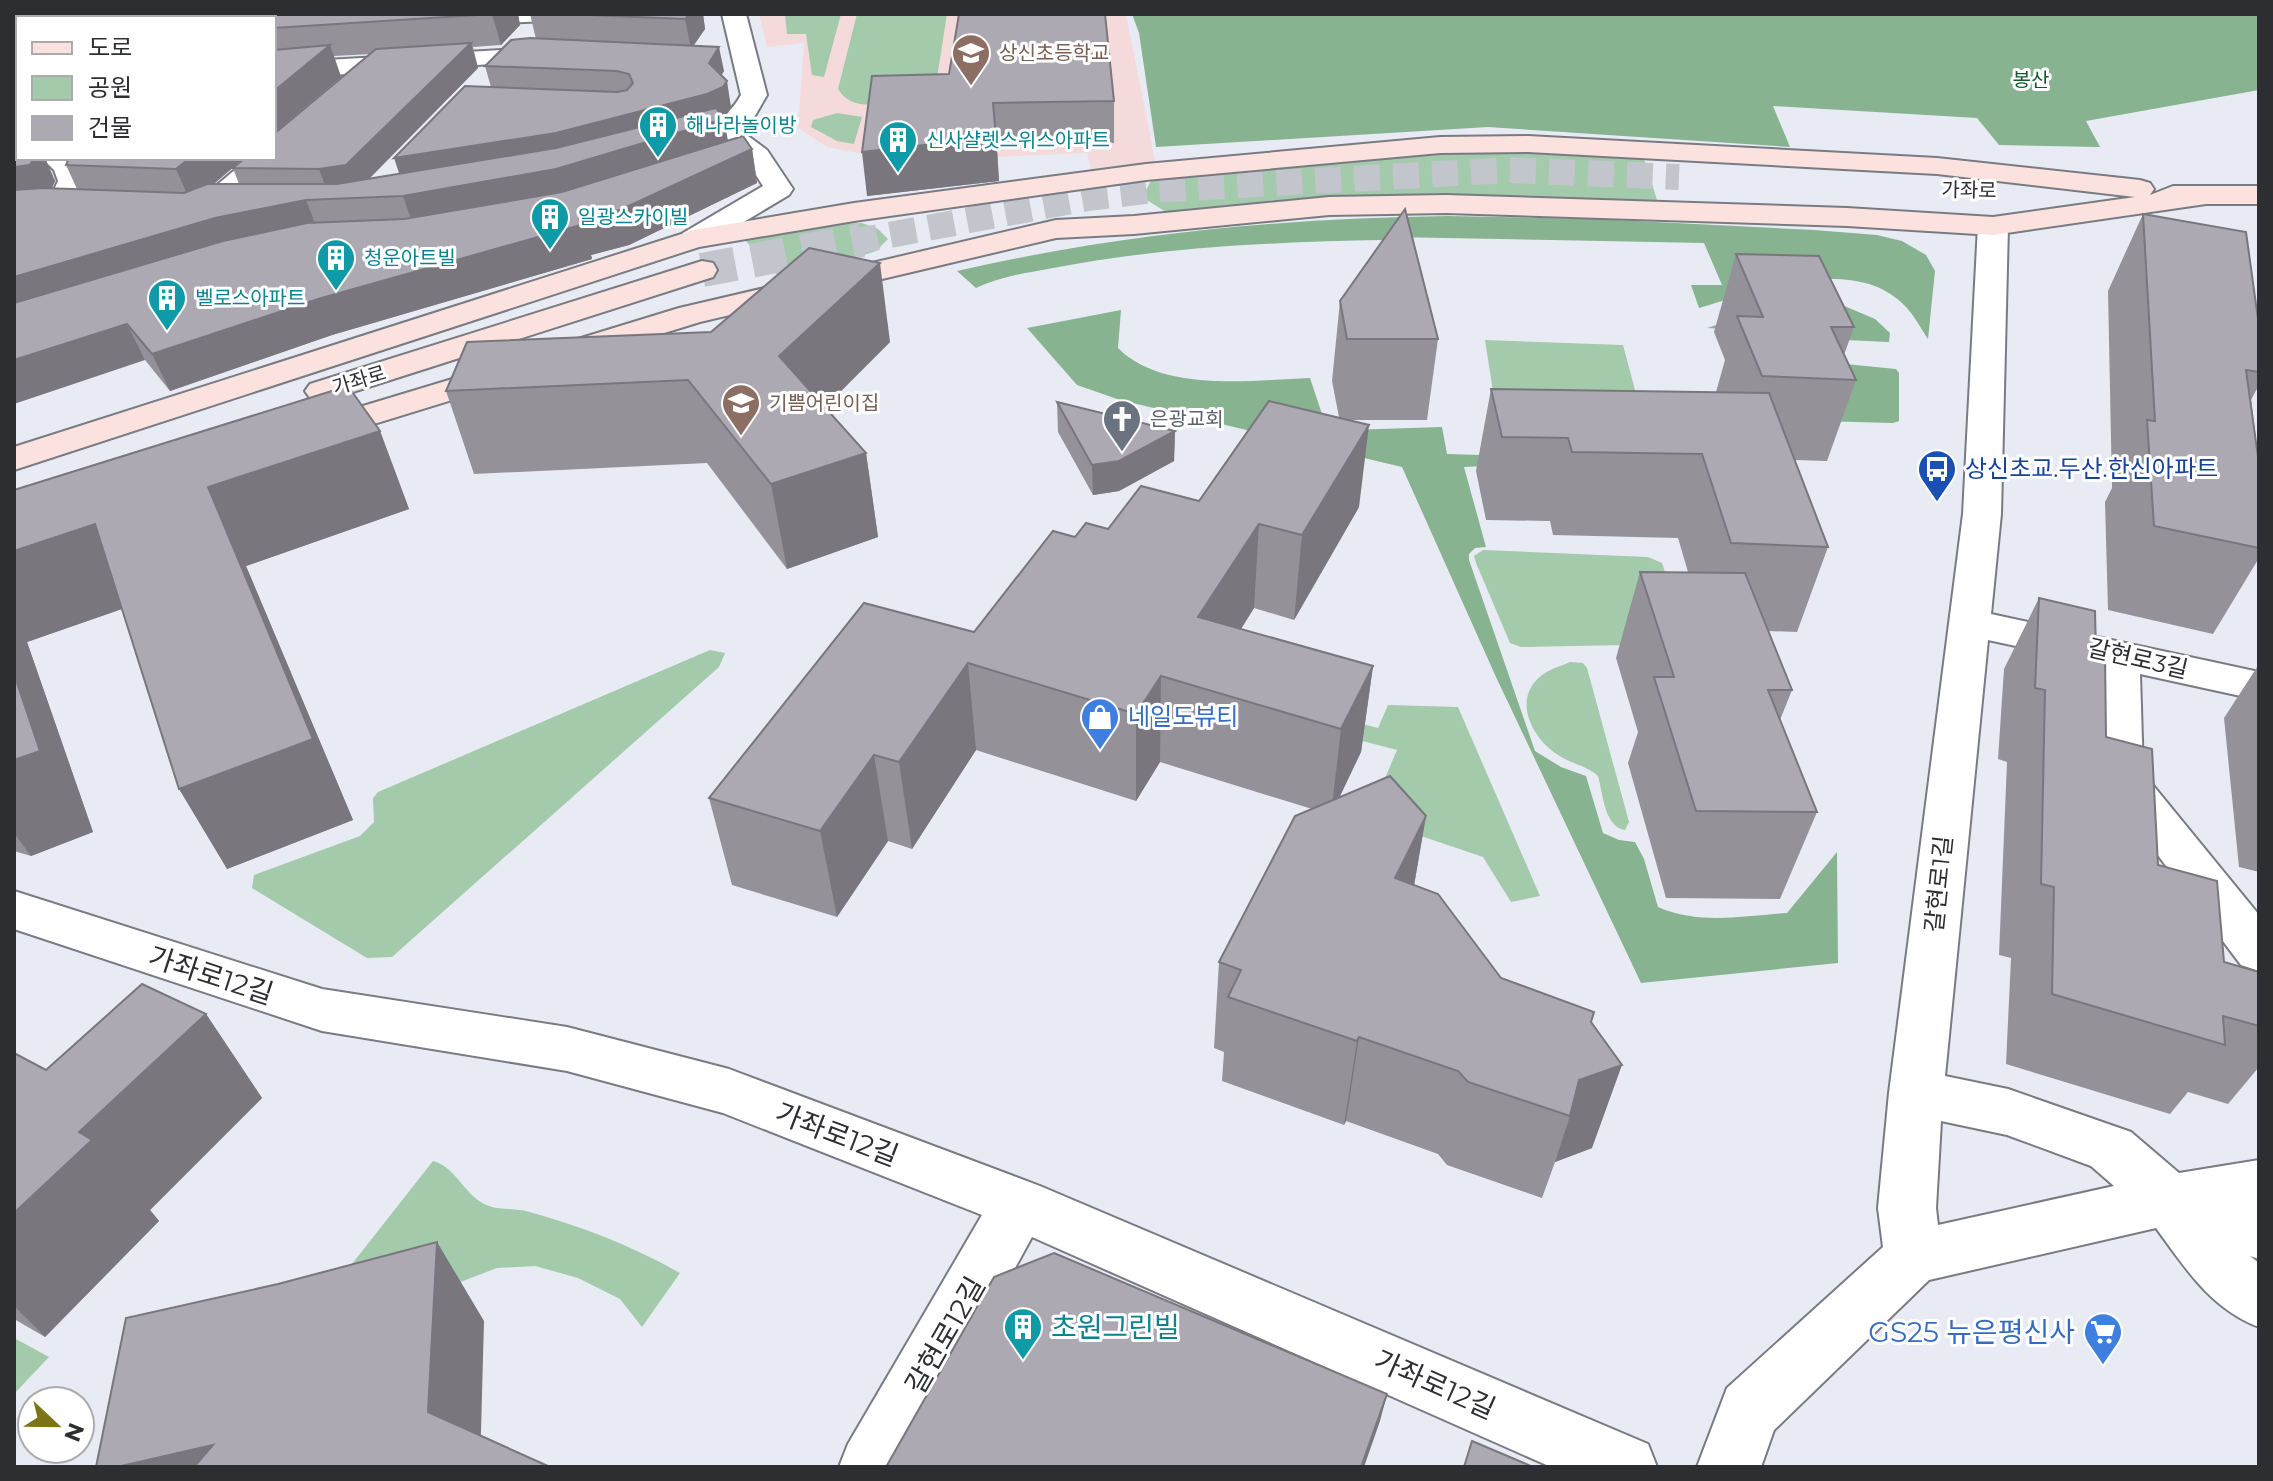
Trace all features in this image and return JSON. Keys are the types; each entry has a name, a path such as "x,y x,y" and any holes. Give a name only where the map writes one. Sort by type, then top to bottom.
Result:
{"main road":[{"path":"14,459 698,255 791,222 1146,172 1440,145 1528,144 1937,166 2202,196"},
{"path":"1146,172 1132,178 1123,188 1128,202 1143,211 1166,217 1194,218"},
{"name":"가좌로","path":"1679,177 1846,187 2259,195"},
{"path":"1032,187 1016,193 1006,209 1017,223 1056,229"},
{"path":"285,441 690,315 1056,229 1329,206 1446,204 1847,217 1993,226 2202,196"},
{"path":"791,222 874,217 893,223 902,236 898,250 857,271 816,286"},
{"name":"가좌로","path":"14,486 518,331 698,255"}],"street":[{"path":"441,19 548,14"},
{"path":"482,83 548,14"},
{"path":"646,147 731,124 754,95 734,17 705,18"},
{"path":"276,71 510,55 582,55"},
{"path":"717,60 747,62"},
{"path":"341,94 375,65"},
{"path":"698,255 779,189 731,124"},
{"path":"719,165 757,156"},
{"path":"58,160 66,166 72,181 60,210"},
{"path":"204,210 263,160"},
{"path":"153,213 254,206"},
{"path":"29,213 91,211"},
{"name":"갈현로1길","path":"1913,1257 1907,1208 1916,1093 1982,514 1993,226"},
{"name":"갈현로3길","path":"1971,623 2259,686"},
{"path":"2119,655 2121,776 2259,951"},
{"name":"가좌로12길","path":"14,910 322,1010 567,1049 729,1092 1020,1204 1625,1467"},
{"path":"1916,1093 2008,1112 2111,1149 2169,1200 2221,1269 2259,1299"},
{"path":"1729,1467 1749,1410 1913,1257 2169,1200 2259,1185"},
{"path":"2169,1200 2259,1233"},
{"name":"갈현로12길","path":"871,1467 1020,1204"}],"shaded area":[{"name":"상신초등학교","path":"759,14 1126,14 1156,165 1091,170 1087,153 899,161 827,147 798,128 804,43 767,47"}],"green space":[{"path":"785,14 841,14 824,77 812,75 806,34 787,34"},
{"path":"857,14 947,14 937,78 886,101 859,104 847,99 838,89"},
{"name":"봉산","path":"1132,14 2259,14 2259,90 2086,121 2100,147 1999,145 1977,118 1773,106 1790,147 1488,127 1156,147 1139,33"},
{"path":"837,113 862,117 854,144 837,141 811,127 813,120"},
{"path":"1437,151 1529,151 1644,159 1658,203 1425,196 1166,212 1142,197 1151,181"},
{"path":"1448,216 1596,219 1814,230 1877,235 1902,241 1926,255 1935,271 1928,339 1902,303 1881,289 1857,281 1803,281 1699,308 1691,285 1722,285 1704,243 1391,237 1384,240 1259,244 1135,255 1024,273 976,288 957,271 1078,247 1201,230 1324,220"},
{"path":"862,223 878,229 888,239 876,251 784,282 742,237 812,224"},
{"path":"1842,305 1875,319 1890,333 1889,342 1802,338 1799,333 1707,328 1773,307"},
{"path":"1121,310 1118,348 1137,362 1159,372 1209,381 1310,378 1325,423 1348,430 1442,427 1447,454 1481,455 1485,466 1464,467 1486,547 1475,548 1469,554 1469,560 1535,751 1561,767 1586,776 1603,833 1619,840 1635,842 1644,859 1658,907 1674,913 1721,918 1787,913 1837,852 1838,963 1641,983 1496,677 1402,467 1120,400 1077,385 1027,328"},
{"path":"1485,340 1623,345 1644,424 1497,418"},
{"path":"1815,361 1896,369 1899,373 1899,421 1818,421"},
{"path":"1483,550 1648,557 1662,563 1685,634 1676,644 1521,647 1510,643 1476,563 1474,556"},
{"path":"710,650 725,653 719,667 392,957 367,958 252,888 254,875 360,836 374,822 373,798 378,792"},
{"path":"1570,662 1583,663 1587,668 1629,822 1625,830 1618,828 1609,816 1598,776 1546,746 1528,716 1528,694 1533,684 1545,673"},
{"path":"1388,705 1458,707 1540,896 1511,902 1483,857 1368,818 1397,750 1351,738 1359,723 1378,728"},
{"path":"433,1161 449,1170 474,1197 489,1206 526,1211 586,1230 680,1273 642,1327 620,1299 578,1278 535,1266 497,1268 450,1286 348,1269"},
{"path":"14,1338 49,1357 23,1385 16,1385 14,1394"}],"building":[{"path":"14,14 493,14 276,28 276,16 16,16 16,125"},
{"path":"564,14 689,14 685,19"},
{"path":"959,14 1105,14 1114,101 993,103 996,137 862,152 872,76 949,74"},
{"path":"530,38 719,47 709,63 727,81 723,87 707,94 556,133 394,158 465,86 617,92 627,90 633,83 629,74 617,71 485,66 511,40"},
{"path":"471,43 346,165 319,169 233,168 243,160 276,160 276,132 376,49"},
{"path":"330,45 276,89 276,50"},
{"path":"716,108 724,119 556,169 403,196 306,200 215,218 14,277 14,190 43,188 184,193 207,184 337,184 556,148"},
{"path":"14,127 16,160 33,160 30,165 14,167"},
{"path":"743,136 752,149 620,210 580,220 584,224 318,299 152,354 127,324 14,360 14,303 223,241 307,223 404,219 562,192"},
{"path":"68,160 187,160 176,169 66,165"},
{"path":"1405,209 1438,339 1347,339 1340,301"},
{"path":"2143,214 2246,232 2259,326 2259,372 2246,370 2259,464 2259,548 2154,526 2147,420 2155,421"},
{"path":"809,248 880,263 779,356 866,453 771,484 688,380 446,391 467,342 711,332"},
{"path":"1736,254 1819,256 1854,327 1831,327 1856,380 1762,376 1737,316 1763,317"},
{"path":"348,386 380,431 208,487 313,739 179,789 95,524 14,551 14,490"},
{"path":"1491,389 1769,393 1828,547 1731,543 1702,454 1572,452 1568,438 1502,437"},
{"path":"1269,401 1369,425 1302,535 1259,524 1198,617 1373,666 1341,729 1161,676 1136,714 968,663 899,762 874,755 820,831 709,798 864,603 974,632 1053,531 1075,537 1086,523 1108,529 1141,486 1199,501"},
{"path":"1057,402 1175,431 1119,461 1092,465"},
{"path":"1640,572 1745,573 1792,690 1768,690 1817,812 1696,811 1654,677 1674,677"},
{"path":"2039,598 2095,611 2096,652 2105,655 2106,737 2152,749 2158,865 2217,881 2224,962 2259,972 2259,1026 2223,1016 2225,1045 2052,994 2054,887 2041,884 2045,690 2035,688"},
{"path":"14,674 40,751 14,760"},
{"path":"1390,776 1426,816 1395,878 1438,894 1501,978 1594,1012 1591,1022 1622,1065 1579,1080 1570,1116 1468,1082 1458,1071 1228,997 1241,970 1219,962 1295,816"},
{"path":"142,984 206,1014 79,1132 92,1140 14,1213 14,1053 46,1070"},
{"path":"437,1242 428,1412 550,1467 194,1467 213,1445 117,1467 96,1467 126,1318 278,1284"},
{"path":"1054,1253 1387,1394 1361,1467 886,1467 994,1277"},
{"path":"1472,1441 1531,1466 1532,1467 1464,1467"}],"tunnel":[{"path":"852,242 1088,198 1153,190 1509,170 1679,177"},
{"path":"702,270 862,240"}],"place":[{"name":"상신초등학교","path":"971,87"},
{"name":"해나라놀이방","path":"658,159"},
{"name":"신사샬렛스위스아파트","path":"898,174"},
{"name":"일광스카이빌","path":"550,251"},
{"name":"청운아트빌","path":"336,292"},
{"name":"벨로스아파트","path":"167,332"},
{"name":"기쁨어린이집","path":"741,437"},
{"name":"은광교회","path":"1122,453"},
{"name":"상신초교.두산.한신아파트","path":"1937,503"},
{"name":"네일도뷰티","path":"1100,751"},
{"name":"초원그린빌","path":"1023,1361"},
{"name":"GS25 뉴은평신사","path":"2103,1366"}]}
